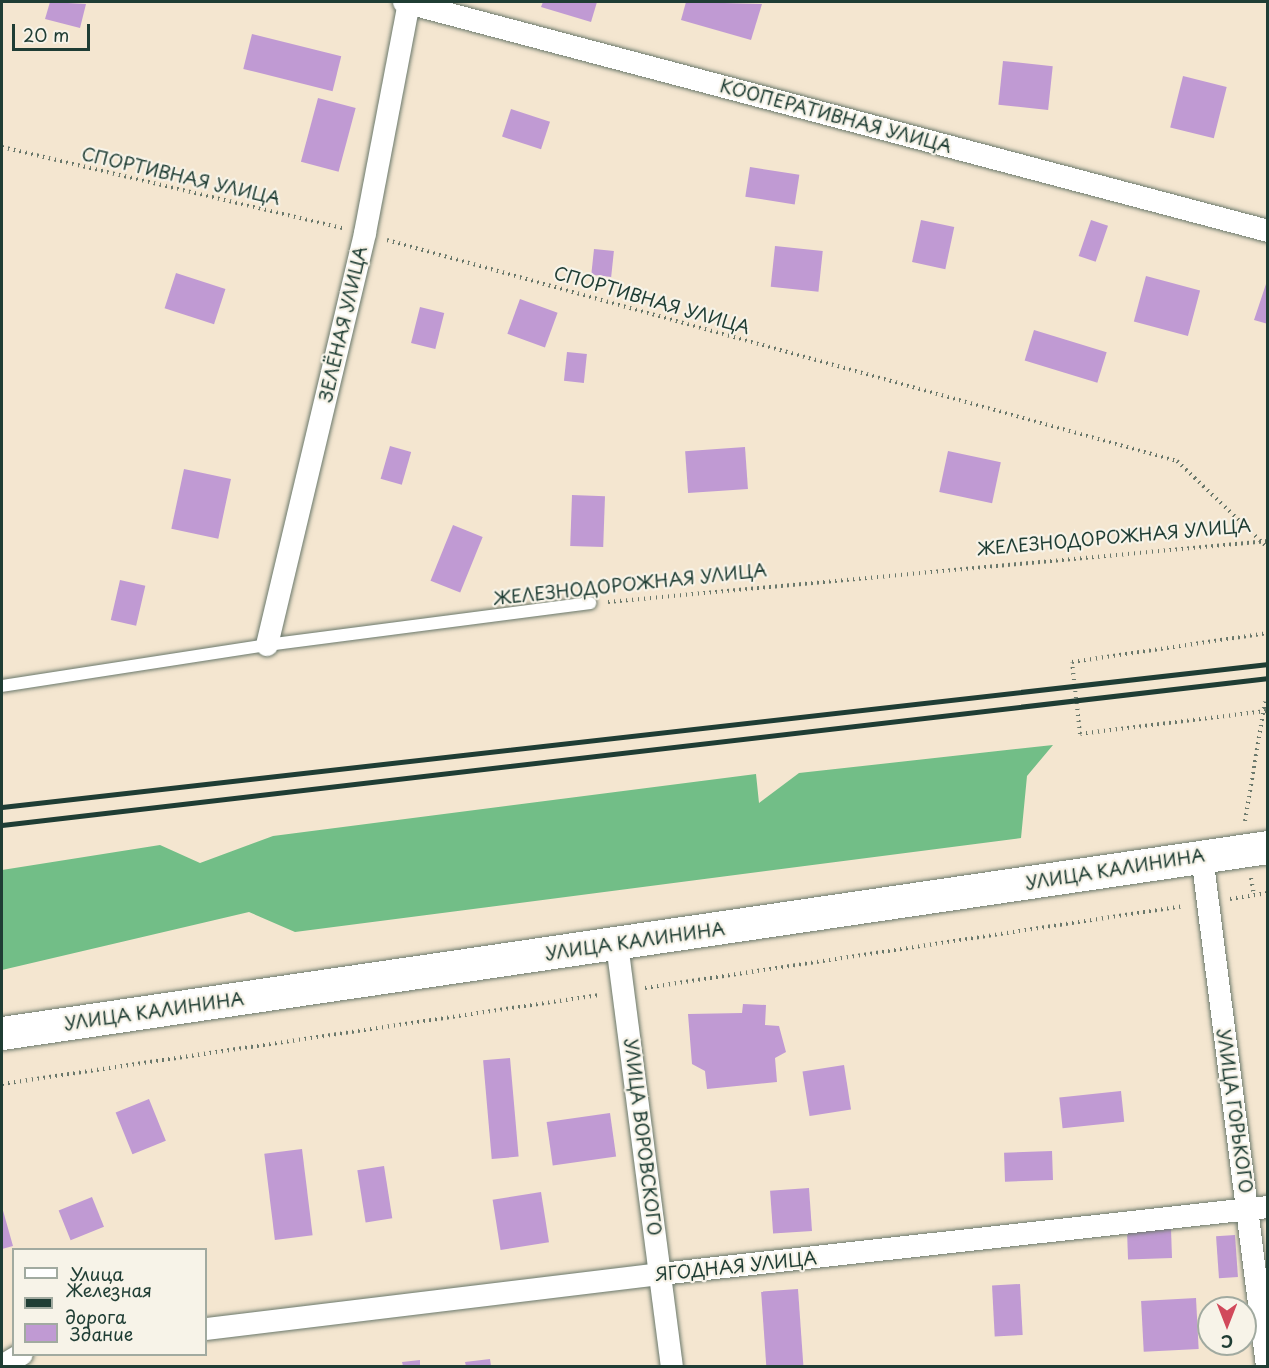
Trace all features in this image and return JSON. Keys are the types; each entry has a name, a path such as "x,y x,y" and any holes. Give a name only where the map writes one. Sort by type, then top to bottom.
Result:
{"main road":[{"name":"УЛИЦА КАЛИНИНА","path":"2,1033 1257,848"}],"street":[{"name":"КООПЕРАТИВНАЯ УЛИЦА","path":"407,2 1268,231"},
{"name":"ЗЕЛЁНАЯ УЛИЦА","path":"267,645 365,233 407,2"},
{"name":"УЛИЦА ГОРЬКОГО","path":"1202,856 1258,1208 1267,1366"},
{"name":"УЛИЦА ВОРОВСКОГО","path":"617,944 672,1366"},
{"name":"ЯГОДНАЯ УЛИЦА","path":"207,1329 661,1274 1258,1208"},
{"path":"2,1366 19,1356"}],"lane":[{"name":"ЖЕЛЕЗНОДОРОЖНАЯ УЛИЦА","path":"2,686 267,645 590,603"}],"path":[{"name":"СПОРТИВНАЯ УЛИЦА","path":"2,147 365,233 1177,462 1266,541 1268,548"},
{"name":"ЖЕЛЕЗНОДОРОЖНАЯ УЛИЦА","path":"590,603 1266,541"},
{"path":"1266,711 1080,734 1072,662 1268,633"},
{"path":"1254,896 1257,848 1243,830 1266,711 1265,702"}],"green space":[{"path":"1053,745 1027,776 1021,838 295,932 249,912 2,970 2,870 160,845 200,863 273,836 756,774 759,803 799,773"}],"building":[{"path":"50,2 86,4 80,28 45,19"},
{"path":"543,2 597,2 591,22 541,7"},
{"path":"686,2 762,4 751,40 681,20"},
{"path":"252,34 341,56 333,91 243,69"},
{"path":"1003,61 1053,66 1048,110 998,105"},
{"path":"1183,76 1227,87 1214,138 1170,127"},
{"path":"318,98 356,108 339,172 301,162"},
{"path":"511,109 550,122 541,149 502,137"},
{"path":"750,167 799,175 795,204 745,197"},
{"path":"921,220 954,227 945,269 912,262"},
{"path":"1091,220 1108,226 1096,262 1079,256"},
{"path":"775,246 823,251 818,292 771,287"},
{"path":"594,249 614,251 611,277 591,275"},
{"path":"176,273 225,289 214,324 165,308"},
{"path":"1146,276 1200,290 1188,336 1134,321"},
{"path":"1268,281 1268,324 1254,320"},
{"path":"520,299 558,313 545,347 507,334"},
{"path":"420,307 444,313 435,349 411,343"},
{"path":"1034,330 1107,352 1097,383 1025,361"},
{"path":"567,352 587,354 584,383 564,381"},
{"path":"390,446 411,452 402,485 381,479"},
{"path":"745,447 748,489 688,493 685,451"},
{"path":"948,451 1001,462 992,503 939,492"},
{"path":"184,469 231,479 218,539 171,529"},
{"path":"572,495 605,496 603,547 570,546"},
{"path":"453,525 483,537 460,593 431,581"},
{"path":"120,580 145,586 136,626 111,620"},
{"path":"743,1004 766,1005 765,1025 779,1026 786,1052 775,1058 777,1082 707,1089 705,1071 692,1064 688,1014 742,1013"},
{"path":"510,1058 519,1157 492,1159 483,1060"},
{"path":"844,1065 851,1109 810,1116 803,1072"},
{"path":"1121,1091 1124,1122 1063,1128 1059,1097"},
{"path":"149,1099 166,1141 132,1154 116,1112"},
{"path":"610,1113 616,1157 553,1165 547,1122"},
{"path":"302,1149 313,1235 275,1240 264,1154"},
{"path":"1052,1151 1053,1180 1005,1182 1004,1153"},
{"path":"384,1166 392,1218 366,1223 357,1170"},
{"path":"809,1188 812,1231 773,1234 770,1191"},
{"path":"541,1192 549,1242 501,1250 493,1200"},
{"path":"92,1197 104,1227 71,1240 59,1210"},
{"path":"2,1207 13,1246 2,1249"},
{"path":"1171,1229 1172,1258 1128,1260 1127,1231"},
{"path":"1235,1235 1238,1277 1219,1278 1216,1236"},
{"path":"1020,1284 1023,1335 995,1336 992,1285"},
{"path":"798,1289 803,1366 766,1366 761,1292"},
{"path":"1196,1298 1197,1349 1144,1352 1141,1301"},
{"path":"490,1359 491,1366 466,1366 465,1362"},
{"path":"420,1360 420,1366 403,1366 402,1362"}],"railway":[{"path":"2,807 1268,664"},
{"path":"2,825 1268,678"}]}
